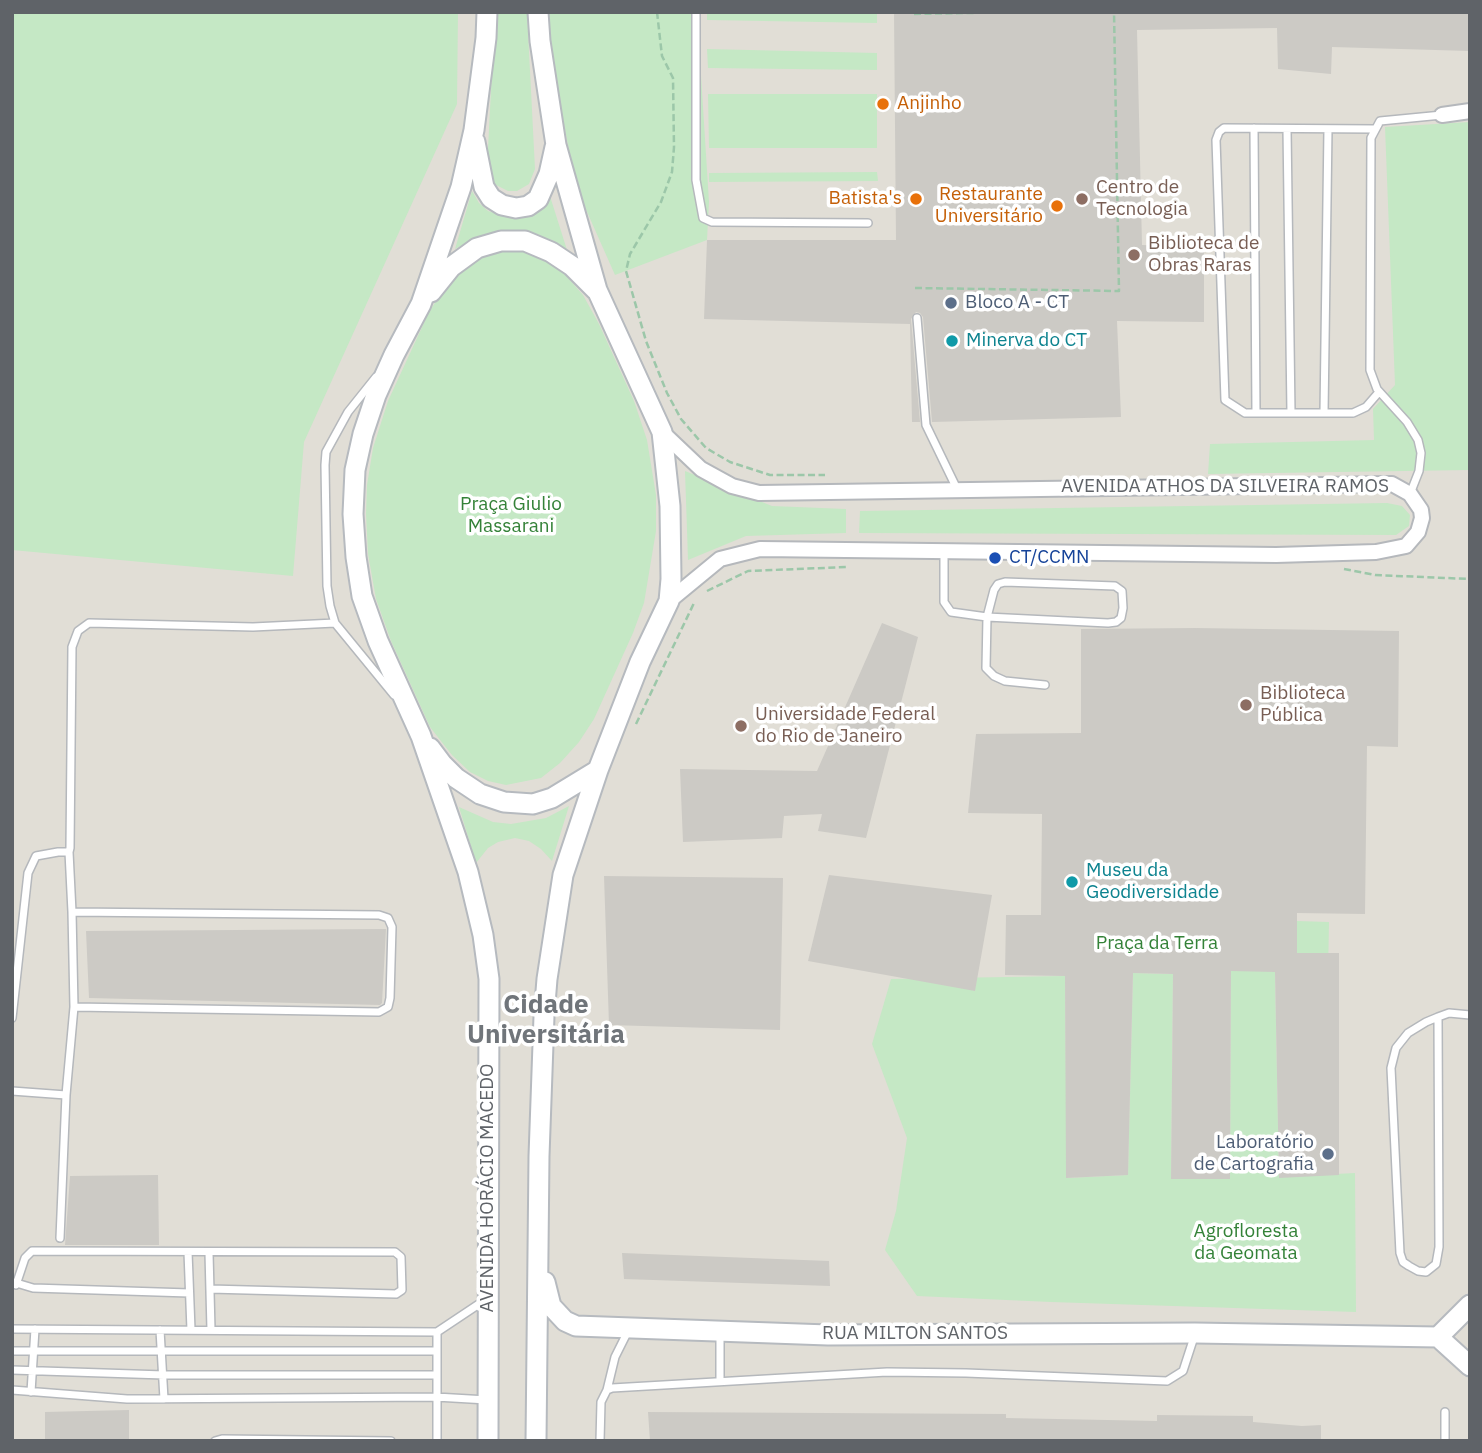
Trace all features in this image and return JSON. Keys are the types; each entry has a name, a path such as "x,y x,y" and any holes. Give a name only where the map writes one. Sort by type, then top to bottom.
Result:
{"street":[{"path":"487,12 474,130 461,187 421,304 376,395 363,434 355,470 353,514 356,557 362,596 378,641 417,727 442,764 456,778 480,794 504,802 533,804 552,798 598,770"},
{"path":"536,1441 539,1156 547,979 562,875 598,770 640,663 669,601 670,506 662,432 597,290 556,145 538,12"},
{"path":"1442,115 1470,111"},
{"path":"474,130 484,187 491,198 502,205 516,208 528,206 538,199 549,174 556,145"},
{"path":"421,304 451,267 477,248 501,241 525,241 551,252 572,266 597,290"},
{"name":"AVENIDA ATHOS DA SILVEIRA RAMOS","path":"662,432 701,469 732,486 758,493 1392,484 1410,495 1421,510 1422,518 1419,532 1406,546 1376,552 1264,555 760,549 720,559 669,601"},
{"name":"AVENIDA HORÁCIO MACEDO","path":"417,727 468,872 483,935 489,979 488,1441"},
{"name":"RUA MILTON SANTOS","path":"539,1156 546,1204 545,1279 551,1306 565,1321 576,1326 828,1335 1195,1333 1438,1337"},
{"path":"1470,1306 1438,1337 1470,1366"}],"lane":[{"path":"696,12 696,180 704,218 712,222 868,223"},
{"path":"1410,495 1419,471 1419,440 1407,422 1379,392 1370,370 1371,145 1380,121 1442,115"},
{"path":"1375,129 1224,128 1216,140 1225,400 1234,408 1245,412 1353,413 1366,407 1379,392"},
{"path":"1254,128 1256,413"},
{"path":"1287,129 1292,413"},
{"path":"1324,413 1328,129"},
{"path":"917,318 926,425 957,489"},
{"path":"394,355 348,412 326,452 327,586 335,623 417,727"},
{"path":"944,552 946,607 951,612 988,617 1116,622 1121,618 1122,591 1115,586 1005,582 998,584 988,617 986,668 1005,681 1045,685"},
{"path":"61,1238 66,1095 74,1007 69,852 72,829 73,640 82,627 89,623 253,627 335,623"},
{"path":"12,1018 28,873 36,856 69,852"},
{"path":"72,912 379,915 388,918 392,927 390,998 388,1007 379,1012 74,1007"},
{"path":"1438,1017 1438,1258 1426,1272 1418,1271 1404,1262 1400,1253 1391,1068 1396,1048 1408,1033 1438,1017 1449,1013 1470,1016"},
{"path":"12,1091 66,1095"},
{"path":"189,1293 33,1288 14,1283 25,1258 32,1251 396,1252 401,1257 402,1290 396,1294 210,1289"},
{"path":"188,1252 191,1330"},
{"path":"209,1253 211,1330"},
{"path":"12,1329 437,1332 487,1298"},
{"path":"600,1441 601,1402 607,1390 615,1357 629,1328"},
{"path":"31,1392 35,1329"},
{"path":"160,1330 164,1399"},
{"path":"720,1331 720,1380"},
{"path":"437,1332 437,1441"},
{"path":"607,1390 720,1380 900,1372 1167,1381 1182,1371 1195,1333"},
{"path":"12,1351 437,1351"},
{"path":"12,1370 164,1375 436,1375"},
{"path":"12,1390 127,1399 489,1400"},
{"path":"1445,1412 1445,1441"},
{"path":"215,1441 391,1441"}],"path":[{"path":"657,12 662,56 673,78 672,172 661,202 631,254 626,271 628,286 646,341 667,393 681,419 706,448 730,462 770,475 831,475"},
{"path":"914,14 1026,12"},
{"path":"915,288 1119,291 1114,12"},
{"path":"633,731 697,596 748,571 849,566 851,551"},
{"path":"1338,568 1375,575 1470,579"}],"shaded area":[{"name":"Universidade Federal do Rio de Janeiro","path":"12,12 1470,12 1470,1441 12,1441"}],"green space":[{"path":"12,12 458,12 457,104 304,442 293,576 12,550"},
{"path":"495,12 527,12 535,169 529,184 517,191 508,191 494,184 487,168"},
{"path":"548,12 697,12 709,202 707,240 615,275 576,187 552,62"},
{"path":"707,12 877,12 877,23 707,20"},
{"path":"707,49 877,53 877,70 708,68"},
{"path":"708,94 877,94 877,148 709,148"},
{"path":"1470,122 1470,470 1208,474 1210,444 1374,440 1373,409 1395,385 1385,127"},
{"path":"877,172 878,181 709,182 709,173"},
{"path":"472,191 488,211 510,218 523,216 549,193 567,250 554,241 521,231 498,231 482,235 455,249"},
{"name":"Praça Giulio Massarani","path":"509,247 533,251 552,260 583,295 599,324 634,401 647,440 656,495 656,531 644,603 594,719 579,742 560,763 541,778 506,785 488,781 470,772 452,755 430,727 391,641 376,599 368,554 366,514 373,448 388,401 429,312 445,287 467,264 486,252"},
{"path":"685,471 772,506 846,509 846,533 746,536 688,560"},
{"path":"1387,503 1402,506 1410,515 1409,526 1396,535 859,533 860,511"},
{"path":"569,806 552,861 529,841 515,838 498,842 488,848 476,863 459,807 493,822 511,824 546,818"},
{"path":"1103,915 1329,922 1328,976 1275,975 1279,1177 1355,1173 1356,1312 917,1296 885,1250 896,1211 907,1138 872,1044 891,979 1065,976 1067,1178 1128,1175 1133,973 1173,974 1171,1178 1230,1179 1231,973 1102,969"}],"building":[{"name":"Centro de Tecnologia","path":"894,12 1470,12 1470,51 1332,47 1331,74 1278,69 1277,28 1137,30 1142,245 1204,247 1204,322 1117,321 1121,417 932,422 923,317 916,312 911,319 920,422 912,422 910,324 704,319 707,240 896,240"},
{"path":"882,623 918,637 866,838 818,831 822,814 784,816 782,838 683,842 680,769 817,771"},
{"path":"1081,629 1399,631 1398,747 1367,746 1365,914 1297,913 1297,953 1339,953 1339,1175 1279,1178 1275,972 1231,971 1230,1179 1171,1179 1173,974 1133,973 1128,1175 1066,1178 1065,976 1005,975 1006,915 1041,915 1042,814 968,813 976,734 1081,733"},
{"path":"829,875 992,895 975,991 808,961"},
{"path":"604,876 783,878 780,1030 609,1025"},
{"path":"386,929 380,1005 89,998 86,931"},
{"path":"158,1175 159,1245 65,1245 70,1176"},
{"path":"622,1253 829,1261 830,1286 624,1279"},
{"path":"129,1410 129,1441 45,1441 45,1412"},
{"path":"648,1412 1006,1414 1006,1418 1157,1421 1157,1415 1253,1416 1253,1422 1321,1425 1321,1441 650,1441"}],"place":[{"name":"Anjinho","path":"883,104"},
{"name":"Batista's","path":"916,199"},
{"name":"Centro de Tecnologia","path":"1082,199"},
{"name":"Restaurante Universitário","path":"1057,206"},
{"name":"Biblioteca de Obras Raras","path":"1134,255"},
{"name":"Bloco A - CT","path":"951,303"},
{"name":"Minerva do CT","path":"952,341"},
{"name":"CT/CCMN","path":"995,558"},
{"name":"Biblioteca Pública","path":"1246,705"},
{"name":"Universidade Federal do Rio de Janeiro","path":"741,726"},
{"name":"Museu da Geodiversidade","path":"1072,882"},
{"name":"Laboratório de Cartografia","path":"1328,1154"}],"district":[{"name":"Cidade Universitária","path":"546,1020"}],"park label":[{"name":"Praça da Terra","path":"1157,944"},
{"name":"Agrofloresta da Geomata","path":"1246,1243"}]}
